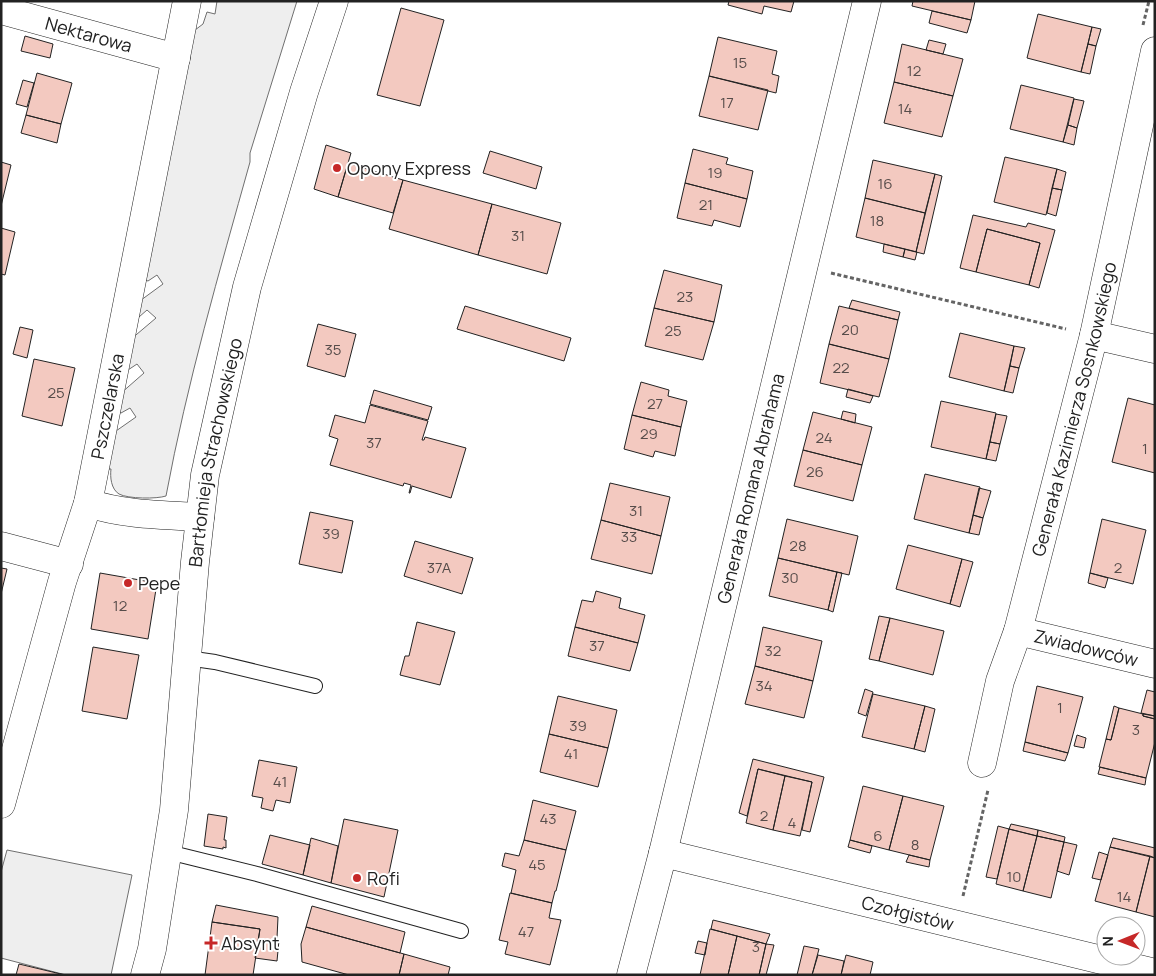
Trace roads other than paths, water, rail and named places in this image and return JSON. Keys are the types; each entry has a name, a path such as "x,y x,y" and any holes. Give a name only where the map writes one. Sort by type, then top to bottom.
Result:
{"street":[{"name":"Pszczelarska","path":"1,804 68,564 88,503 187,1"},
{"name":"Bartłomieja Strachowskiego","path":"145,975 152,950 174,810 205,475 247,287 301,101 334,1"},
{"name":"Generała Romana Abrahama","path":"631,975 663,853 867,1"},
{"name":"Nektarowa","path":"1,10 176,58"},
{"name":"Generała Kazimierza Sosnkowskiego","path":"986,773 1000,681 1018,631 1094,335 1155,51"},
{"path":"1094,335 1155,349"},
{"path":"88,503 108,510 200,517"},
{"path":"1,546 68,564"},
{"name":"Zwiadowców","path":"1018,631 1155,664"},
{"name":"Czołgistów","path":"663,853 1155,973"}],"lane":[{"path":"187,658 215,662 315,686"},
{"path":"168,852 265,876 461,931"}],"place":[{"name":"Opony Express","path":"337,168"},
{"name":"Pepe","path":"128,583"},
{"name":"Rofi","path":"357,878"},
{"name":"Absynt","path":"211,943"}]}
